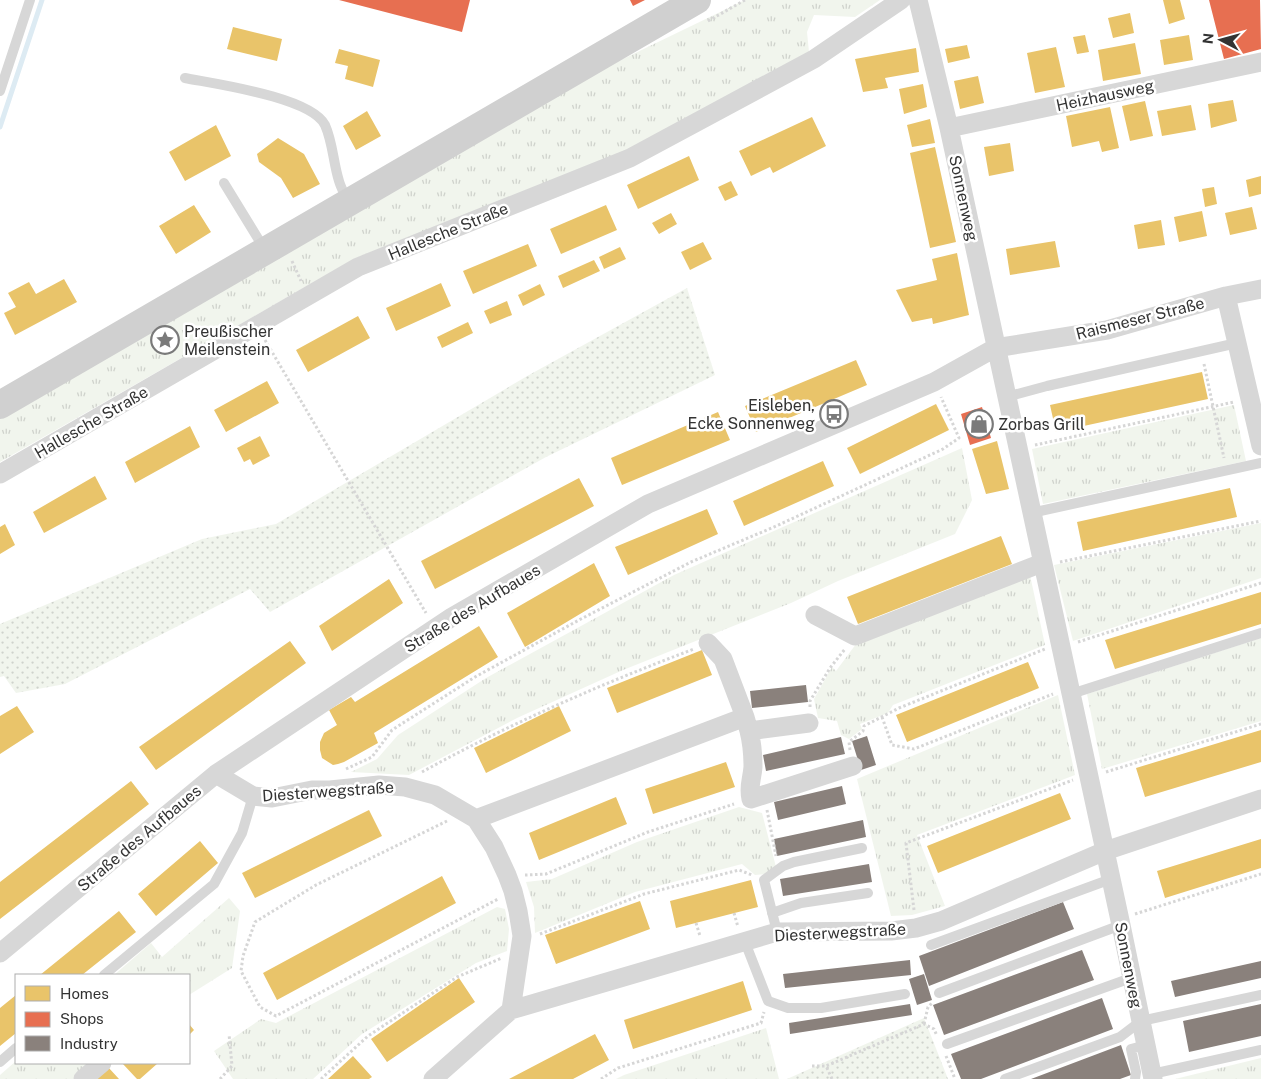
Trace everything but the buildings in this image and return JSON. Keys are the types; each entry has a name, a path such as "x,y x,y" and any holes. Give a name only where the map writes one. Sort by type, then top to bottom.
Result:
{"main road":[{"path":"0,405 697,0"}],"street":[{"name":"Hallesche Straße","path":"0,474 358,267 630,158 814,59 901,0"},
{"name":"Sonnenweg","path":"918,0 949,128 995,348 1121,922 1146,1045 1146,1077"},
{"name":"Heizhausweg","path":"949,128 1261,62"},
{"name":"Raismeser Straße","path":"995,348 1107,330 1226,296 1261,289"},
{"name":"Raismeser Straße","path":"1226,296 1261,446"},
{"name":"Straße des Aufbaues","path":"0,953 216,774 435,628 648,504 934,382 995,348"},
{"path":"815,615 855,636 1042,564"},
{"path":"708,643 722,659 747,724 752,742 753,768 749,788 757,798 853,766"},
{"path":"470,815 747,724 809,723"},
{"name":"Diesterwegstraße","path":"216,774 253,796 272,798 312,790 330,790 379,784 404,787 435,794 470,815 494,847 510,883 522,936 511,1010"},
{"path":"1105,851 1261,799"},
{"name":"Diesterwegstraße","path":"433,1079 511,1010 777,932 891,931 916,928 941,921 1105,851"},
{"path":"84,1079 101,1064"}],"lane":[{"path":"0,91 30,0"},
{"path":"185,78 272,96 296,104 314,113 324,122 330,138 339,181 348,203"},
{"path":"224,183 266,251"},
{"path":"1006,397 1237,343"},
{"path":"1031,513 1261,463"},
{"path":"1070,690 1261,633"},
{"path":"105,974 214,884 242,833 253,796"},
{"path":"777,932 764,880 783,866 794,862 862,848"},
{"path":"931,946 1111,879"},
{"path":"772,913 801,903 868,893"},
{"path":"939,993 1121,922"},
{"path":"745,942 768,1001 788,1008 821,1008 905,994"},
{"path":"947,1044 1131,978"},
{"path":"1005,1079 1120,1037 1141,1022 1261,995"},
{"path":"0,1062 15,1049"},
{"path":"1146,1077 1261,1050"}],"path":[{"path":"257,326 435,628"},
{"path":"1201,352 1226,470"},
{"path":"338,772 372,758 392,730 467,682 579,620 691,562 774,527 943,449 959,438 934,382"},
{"path":"1017,449 1250,399"},
{"path":"1042,564 1261,521"},
{"path":"853,766 849,742 864,731 864,726 882,717 1060,645 1261,583"},
{"path":"809,723 810,701 830,668 855,636"},
{"path":"404,787 414,776 478,742 623,676 708,643"},
{"path":"882,717 892,745 914,749 1070,690"},
{"path":"916,928 906,843 1089,776 1261,724"},
{"path":"470,815 316,885 255,922 243,956 241,971 260,1007 276,1016 510,883 546,874 648,832 757,798 776,858 783,866"},
{"path":"1121,922 1261,874"},
{"path":"924,1024 928,1008 939,993"},
{"path":"601,1079 618,1068 761,1023 768,1001"},
{"path":"812,1066 826,1066 924,1024 934,1029 940,1042 947,1044 946,1057 955,1079"},
{"path":"220,1079 232,1066 229,1034"},
{"path":"826,1066 832,1079"}],"green space":[{"path":"745,0 880,0 855,17 814,15 807,32 809,52 652,140 354,259 0,462 0,416 594,73"},
{"path":"687,288 715,375 546,457 270,612 250,589 65,684 16,693 4,676 0,677 0,624 202,539 276,524 529,375"},
{"path":"1234,405 1246,461 1043,504 1032,449"},
{"path":"962,448 972,500 955,534 838,581 791,603 623,670 517,718 409,775 351,772 377,759 398,735 486,678 674,575"},
{"path":"1261,523 1261,578 1073,641 1054,565"},
{"path":"1030,575 1045,645 893,705 888,713 860,724 862,729 849,739 841,735 837,721 818,718 814,699 832,667 836,671 859,640"},
{"path":"1261,638 1261,721 1102,769 1087,694"},
{"path":"1058,695 1075,775 917,835 945,906 912,915 891,916 857,779"},
{"path":"739,807 762,813 776,867 766,874 755,875 742,864 635,892 535,933 534,907 526,882 552,879 637,842"},
{"path":"229,898 240,911 232,968 190,994 190,974 115,974 151,943 162,957"},
{"path":"497,907 505,909 509,929 507,951 476,963 362,1034 313,1079 233,1079 214,1051 261,1019 276,1023"},
{"path":"924,1018 948,1079 787,1079"},
{"path":"766,1028 779,1079 616,1079 624,1075"},
{"path":"1261,1058 1261,1079 1175,1079"},
{"path":"15,1062 15,1064 91,1064 73,1079 0,1079 0,1075"}],"waterway":[{"path":"0,127 42,0"}],"place":[{"name":"Preußischer Meilenstein","path":"165,340"},
{"name":"Eisleben, Ecke Sonnenweg","path":"834,414"},
{"name":"Zorbas Grill","path":"979,424"}]}
